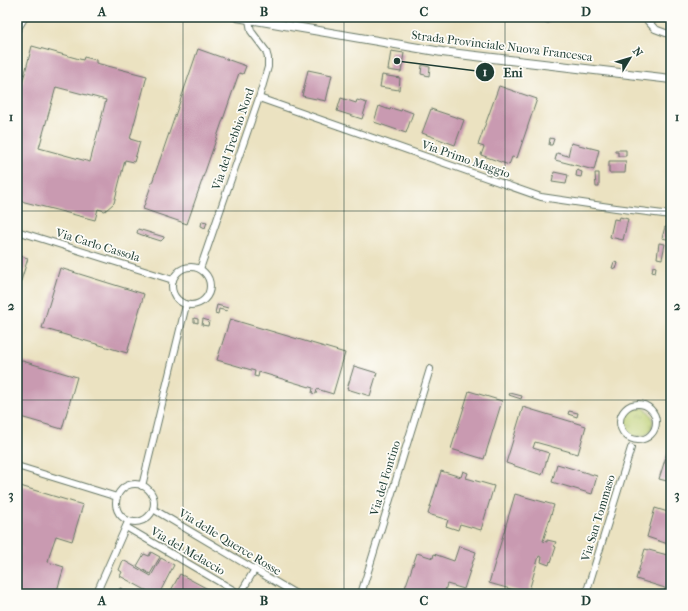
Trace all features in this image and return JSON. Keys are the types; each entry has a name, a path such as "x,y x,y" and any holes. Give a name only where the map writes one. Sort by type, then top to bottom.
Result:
{"main road":[{"name":"Strada Provinciale Nuova Francesca","path":"237,17 442,52 671,79"}],"street":[{"path":"17,30 25,17"},
{"path":"644,17 655,29 671,35"},
{"name":"Via del Trebbio Nord","path":"200,269 259,98 268,67 266,51 251,31 249,20"},
{"name":"Via Primo Maggio","path":"259,98 541,196 671,215"},
{"name":"Via Carlo Cassola","path":"17,231 173,280"},
{"path":"189,267 200,269 208,276 210,282 210,293 203,302 186,305 176,298 172,286 173,280 184,268 189,267"},
{"path":"142,486 186,305"},
{"name":"Via del Fontino","path":"361,594 430,369"},
{"path":"632,404 644,405 650,408 656,418 654,431 650,436 639,441 631,448 627,437 620,428 619,422 621,414 632,404"},
{"path":"627,437 639,441"},
{"name":"Via San Tommaso","path":"586,594 631,448"},
{"path":"17,466 117,497"},
{"path":"130,485 142,486 151,494 153,499 153,509 149,516 139,522 127,524 116,508 117,497 124,488 130,485"},
{"name":"Via delle Querce Rosse","path":"153,509 296,594"},
{"path":"96,594 127,524"},
{"name":"Via del Melaccio","path":"127,524 240,594"},
{"path":"240,594 255,569"}],"green space":[{"path":"638,407 649,411 653,422 649,433 638,437 627,433 623,422 627,411"}],"building":[{"path":"510,17 550,17 549,23"},
{"path":"32,46 83,60 84,57 96,60 96,63 147,76 130,139 140,142 134,162 125,160 114,203 105,211 98,209 95,220 17,200 17,103","holes":["56,87 106,100 90,162 39,148"]},
{"path":"198,49 246,66 243,74 239,73 187,224 143,209"},
{"path":"391,51 404,53 401,72 388,70"},
{"path":"422,65 430,67 429,76 421,74"},
{"path":"308,70 332,75 326,101 302,96"},
{"path":"382,75 400,78 399,90 380,87"},
{"path":"499,86 537,99 517,158 512,157 509,165 481,155 484,147 478,145"},
{"path":"341,98 356,103 357,100 367,103 362,119 337,111"},
{"path":"379,106 390,110 391,108 401,111 402,109 413,113 406,133 374,122"},
{"path":"431,109 464,120 455,145 422,133"},
{"path":"550,138 554,139 552,145 549,145"},
{"path":"571,143 599,150 594,170 555,160 557,153 568,156"},
{"path":"615,150 626,150 626,156 618,156 618,152 615,152"},
{"path":"609,161 626,161 625,173 609,173"},
{"path":"577,170 582,172 581,177 576,176"},
{"path":"554,172 568,175 566,184 552,182"},
{"path":"595,173 599,173 599,187 596,187"},
{"path":"620,217 628,219 623,240 610,237 614,219 619,220"},
{"path":"202,221 207,222 205,228 201,226"},
{"path":"665,227 671,228 671,240 662,238"},
{"path":"138,229 164,238 161,241 142,235 137,233"},
{"path":"659,243 665,244 662,259 657,258"},
{"path":"17,255 28,258 17,294"},
{"path":"614,262 618,263 616,269 612,268"},
{"path":"653,266 656,267 655,273 652,272"},
{"path":"60,268 144,294 127,353 42,328"},
{"path":"217,305 228,308 227,311 219,309 218,314 215,313"},
{"path":"194,318 198,319 198,323 194,322"},
{"path":"203,319 209,321 208,326 202,325"},
{"path":"230,319 345,353 333,394 317,389 316,394 312,393 313,388 259,372 258,377 254,376 255,371 217,360"},
{"path":"19,360 77,377 62,429 17,416 17,368"},
{"path":"354,366 377,373 370,396 347,389"},
{"path":"469,391 502,401 484,459 451,449"},
{"path":"510,393 522,396 521,399 509,395"},
{"path":"523,407 586,426 578,454 535,442 533,448 549,453 542,475 506,463"},
{"path":"569,411 578,413 577,417 568,414"},
{"path":"668,450 671,451 671,482 659,479"},
{"path":"557,464 597,476 592,494 552,482"},
{"path":"441,471 461,477 463,471 468,473 466,478 494,486 481,530 460,524 458,530 446,526 448,520 428,514"},
{"path":"17,485 83,505 72,541 56,536 50,553 48,562 64,567 56,594 25,594 17,592 17,539 21,525 17,524"},
{"path":"515,494 554,505 543,541 547,542 547,540 556,542 554,546 556,547 549,565 541,562 542,557 539,556 528,594 489,583"},
{"path":"655,508 671,513 671,545 647,537"},
{"path":"459,546 476,552 464,589 447,584 444,594 414,594 404,591 417,553 433,558 434,554 454,561"},
{"path":"645,549 671,556 671,594 663,594 665,588 636,579"},
{"path":"151,552 160,557 150,574 137,566 144,554 149,556"},
{"path":"161,558 174,565 159,594 153,594 120,576 122,572 119,570 123,560 151,576"},
{"path":"180,574 217,594 169,594"},
{"path":"120,588 125,590 132,594 117,594"}],"place":[{"name":"Eni","path":"397,61"}]}
